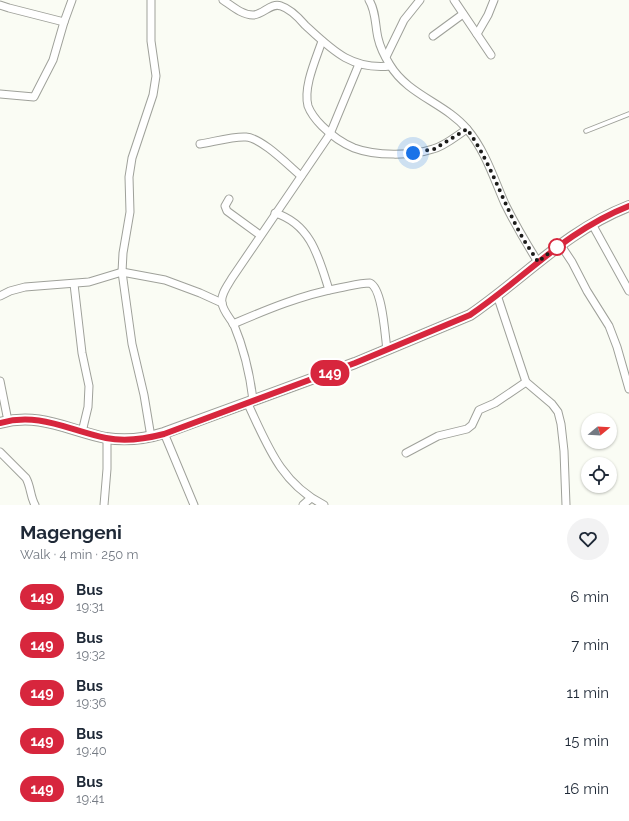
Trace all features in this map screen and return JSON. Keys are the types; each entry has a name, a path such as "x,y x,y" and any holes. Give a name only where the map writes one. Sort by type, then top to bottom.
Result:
{"main road":[{"path":"4,422 35,419 107,438 133,440 164,434 306,382 470,315 560,244 592,224 629,206"}],"street":[{"path":"0,94 34,97 53,60 72,0"},
{"path":"151,0 151,41 156,76 153,95 132,158 129,177 130,212 123,253 122,272 132,344 144,395 151,437"},
{"path":"223,0 235,9 253,15 259,14 272,6 282,6 290,11 322,41 341,56 367,66 390,66"},
{"path":"369,0 374,15 380,45 390,66 413,90 455,118 467,129 477,143 488,164 520,235 538,262"},
{"path":"386,57 404,20 420,0"},
{"path":"454,0 492,55"},
{"path":"477,34 494,0"},
{"path":"0,5 64,22"},
{"path":"434,36 463,14"},
{"path":"322,41 311,74 307,92 308,106 314,118 330,134 354,148 387,154 413,153 434,149 467,129"},
{"path":"324,505 311,498 296,486 282,470 270,452 250,402 251,383 246,362 233,324 222,303 224,290 330,134 359,64"},
{"path":"200,144 242,137 252,138 265,145 301,176"},
{"path":"229,199 225,206 227,211 260,235"},
{"path":"275,213 286,216 302,228 310,239 330,290"},
{"path":"592,224 629,291"},
{"path":"560,244 609,326 617,346 629,389"},
{"path":"0,296 10,291 25,287 74,284 96,280 122,272 165,280 222,303"},
{"path":"233,324 272,307 330,290 364,283 373,285 377,290 383,314 387,350"},
{"path":"74,284 82,352 89,386 88,406 82,432"},
{"path":"497,295 526,382 552,404 558,412 564,451 566,505"},
{"path":"0,381 4,422"},
{"path":"406,454 438,436 467,429 472,425 479,410 495,403 526,382"},
{"path":"164,434 194,505"},
{"path":"104,505 107,469 107,438"},
{"path":"0,452 26,478 34,505"},
{"path":"303,505 311,498"}],"lane":[{"path":"586,131 629,114"}],"bus line":[{"name":"149","path":"0,423 23,419 35,419 120,440 133,440 164,434 355,363 470,315 576,233 629,206"}],"route":[{"path":"413,153 434,149 467,129 477,143 488,164 520,235 538,262 560,244 557,247"}]}
